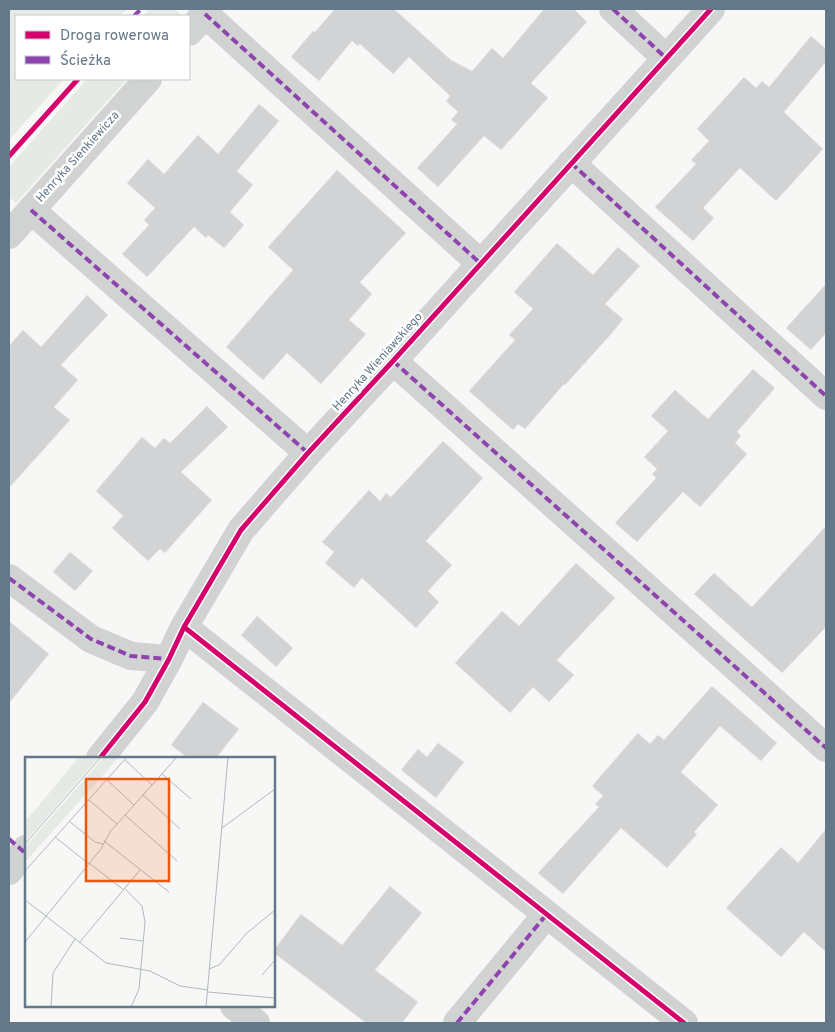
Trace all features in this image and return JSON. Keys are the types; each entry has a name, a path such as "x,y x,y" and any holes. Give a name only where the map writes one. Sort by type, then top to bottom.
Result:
{"street":[{"path":"613,9 666,58"},
{"name":"Henryka Wieniawskiego","path":"101,757 145,702 184,627 241,530 308,453 711,9"},
{"path":"201,18 480,263"},
{"name":"Henryka Sienkiewicza","path":"9,235 147,80"},
{"path":"571,163 826,396"},
{"path":"31,210 308,453"},
{"path":"393,361 826,748"},
{"path":"9,578 90,639 131,656 168,659"},
{"path":"184,627 684,1023"},
{"path":"457,1023 546,915"},
{"path":"235,1007 256,1023"}],"shaded area":[{"path":"9,9 127,9 121,15 15,15 15,80 63,80 9,140"},
{"path":"150,9 174,9 181,15 144,15"},
{"path":"86,80 126,80 16,203 9,197 9,167"}],"building":[{"path":"335,9 394,9 451,60 472,71 492,48 503,58 544,9 574,9 587,22 531,83 548,98 501,150 484,136 438,187 417,168 457,124 451,120 458,112 446,101 450,96 409,57 393,74 360,44 358,46 352,41 319,81 291,57"},
{"path":"811,36 826,49 826,62 784,112 823,149 776,201 740,168 703,208 714,218 693,241 655,207 696,164 691,160 709,141 697,129 744,77 756,88 762,81 769,87"},
{"path":"259,104 279,121 237,171 253,185 230,212 244,225 224,248 208,235 206,238 194,227 147,277 122,254 149,225 144,220 155,208 127,183 148,159 164,174 198,135 218,154"},
{"path":"337,170 406,233 360,282 372,294 349,320 366,334 321,384 287,353 263,380 226,347 293,270 268,247"},
{"path":"557,243 593,275 618,247 640,266 605,304 623,319 525,429 518,424 513,430 469,391 515,340 509,335 533,309 514,292"},
{"path":"826,284 826,333 811,350 786,328"},
{"path":"87,295 108,315 61,365 78,380 54,407 70,420 9,488 9,346 23,330 41,347"},
{"path":"753,369 775,388 737,432 741,436 735,443 747,454 700,507 683,492 637,542 615,523 656,478 652,474 657,469 644,457 668,431 651,416 675,390 708,419"},
{"path":"207,406 228,427 181,472 212,500 165,553 160,549 148,561 112,528 123,516 96,491 142,437 155,448 164,438 170,443"},
{"path":"443,441 483,478 426,541 452,565 428,591 439,602 416,628 362,578 354,588 325,563 334,552 322,542 369,490 380,501 386,493 391,497"},
{"path":"826,526 826,627 782,673 694,594 714,573 752,607"},
{"path":"70,552 93,571 75,591 53,572"},
{"path":"576,563 615,598 557,660 574,675 549,702 533,687 510,713 455,663 502,611 519,626"},
{"path":"257,616 293,648 276,667 241,635"},
{"path":"9,621 49,654 9,703"},
{"path":"712,686 777,743 761,761 720,726 681,772 718,805 694,832 697,834 667,868 621,828 563,894 538,873 599,807 595,804 603,796 592,786 638,733 650,744 658,735 664,740"},
{"path":"203,702 239,729 217,757 187,757 171,745"},
{"path":"438,743 464,762 436,798 401,770 418,749 427,757"},
{"path":"826,829 826,952 804,932 781,957 726,908 781,847 798,863"},
{"path":"390,886 422,913 375,970 418,1002 402,1023 366,1023 275,954 275,949 301,914 342,945"}],"marked path":[{"path":"135,15 141,9"},
{"path":"613,9 666,58"},
{"path":"205,14 480,263"},
{"path":"571,163 826,396"},
{"path":"31,210 308,453"},
{"path":"393,361 826,748"},
{"path":"9,578 91,639 131,656 169,659"},
{"path":"9,839 24,852"},
{"path":"457,1023 546,915"}],"cycle path":[{"path":"101,757 145,702 184,627 241,530 308,453 711,9"},
{"path":"9,156 77,80"},
{"path":"184,627 684,1023"}]}
